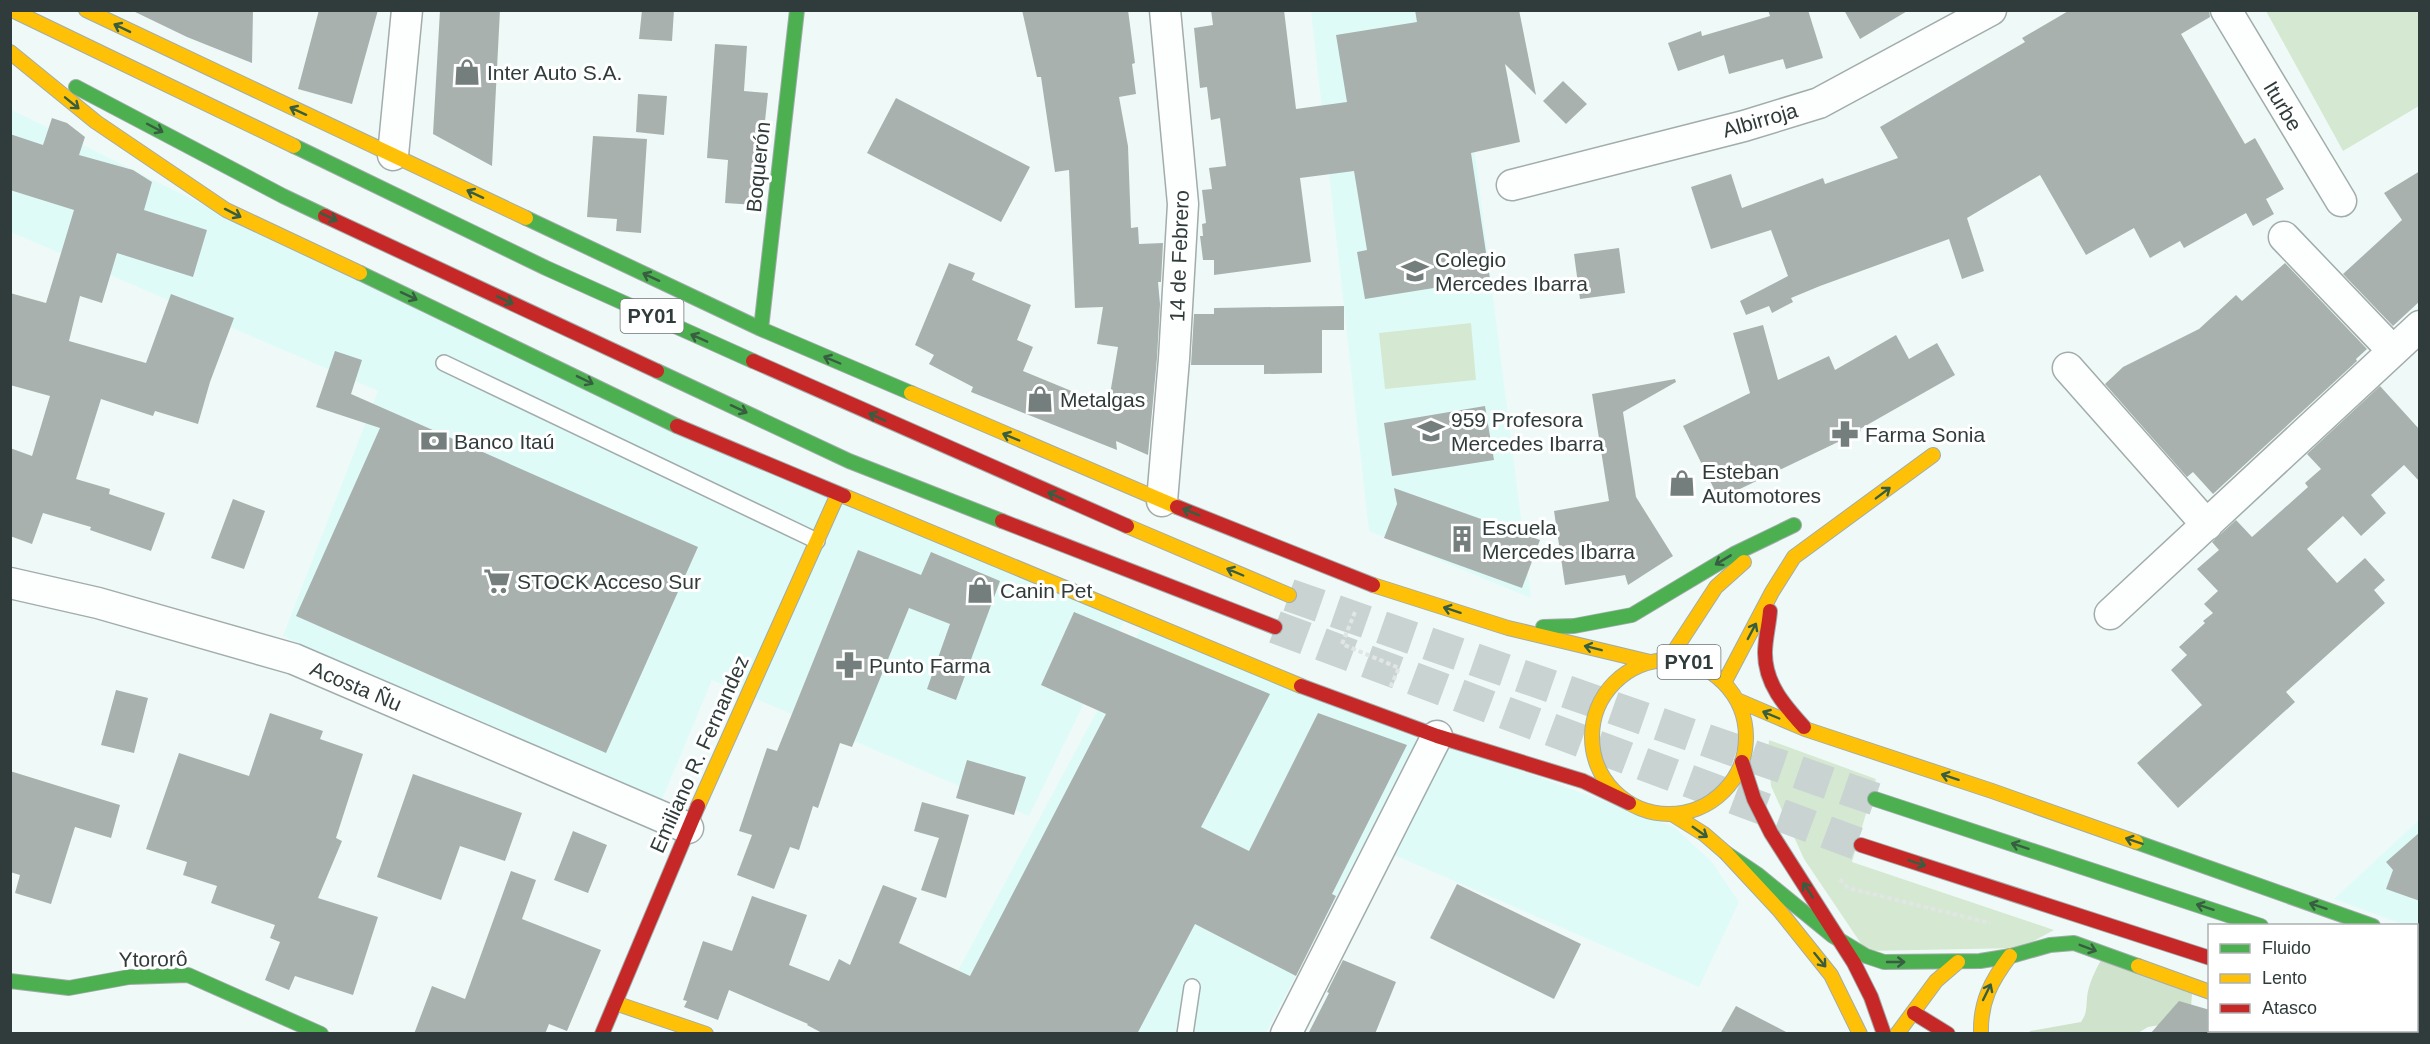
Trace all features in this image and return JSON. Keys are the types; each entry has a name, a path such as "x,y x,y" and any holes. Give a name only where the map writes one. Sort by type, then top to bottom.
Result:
{"main road":[{"name":"PY01","path":"12,10 546,268 1055,495 1289,595"},
{"path":"86,10 761,329 1162,501 1359,579 1508,628 1650,662"},
{"name":"Boquerón","path":"761,329 796,10"},
{"name":"PY01","path":"10,52 284,196 849,461 1275,627"},
{"path":"10,52 96,122 226,210 484,331 670,423 1313,691 1437,736 1583,781 1629,803"},
{"path":"1724,683 1772,592 1794,557 1933,455"},
{"name":"Emiliano R. Fernandez","path":"602,1034 688,828 838,494"},
{"path":"1508,628 1574,626 1632,615 1734,554 1794,525 1753,555 1716,587 1669,659"},
{"path":"1772,592 1765,658 1769,677 1778,696 1805,729"},
{"name":"PY01","path":"1669,659 1699,666 1724,683 1737,700 1745,720 1746,741 1742,762 1731,782 1715,799 1695,809 1672,814 1650,812 1629,803 1610,786 1597,764 1592,739 1596,713 1608,691 1626,673 1650,662 1669,659"},
{"path":"1737,700 1805,729 1992,791 2367,924"},
{"path":"1742,762 1749,790 1775,840 1864,980 1878,1011 1884,1034"},
{"path":"1875,799 2255,924"},
{"path":"1672,814 1704,834 1726,853 1779,910 1831,975 1860,1034"},
{"path":"1861,844 2208,957"},
{"path":"1726,853 1756,873 1842,943 1874,960 1958,962 2010,956 2063,942 2074,943 2208,991"},
{"path":"1981,1034 1982,1001 2010,956"},
{"path":"1897,1034 1941,975 1958,962"},
{"name":"Ytororô","path":"10,981 69,988 129,977 188,975 321,1034"},
{"path":"615,1003 706,1034"},
{"path":"1914,1013 1948,1034"}],"street":[{"path":"393,155 407,10"},
{"name":"14 de Febrero","path":"1162,501 1184,204 1165,10"},
{"name":"Albirroja","path":"1512,185 1744,126 1819,103 1991,10"},
{"name":"Iturbe","path":"2226,10 2341,201"},
{"path":"2283,237 2393,351"},
{"path":"2110,614 2420,326"},
{"path":"2068,368 2207,525"},
{"name":"Acosta Ñu","path":"10,583 98,603 294,659 688,828"},
{"path":"1286,1034 1437,736"}],"lane":[{"path":"444,363 817,541"},
{"path":"1185,1034 1192,987"}],"path":[{"path":"1359,602 1342,644 1399,668 1387,696"}],"shaded area":[{"name":"Colegio Mercedes Ibarra","path":"1311,11 1457,11 1531,598 1369,531"},
{"path":"10,109 216,211 1126,617 1029,816 712,680 656,814 283,636 378,391 11,232"},
{"path":"1143,625 1418,739 1266,1033 924,1034"},
{"path":"1430,737 1674,827 1712,862 1739,902 1699,987 1369,844"},
{"path":"2419,820 2419,931 2418,924 2402,924 2334,899"}],"green space":[{"path":"2266,11 2419,11 2419,106 2343,151"},
{"path":"1471,323 1476,380 1385,389 1379,333"},
{"path":"1769,740 1876,779 1852,862 2054,930 2021,948 1866,951 1804,859 1771,786"},
{"path":"2101,960 2192,994 2191,1007 2173,1023 2148,1027 2138,1033 2029,1034 2030,1031 2081,1022 2085,1013 2090,983"}],"building":[{"path":"131,10 253,10 252,63 187,37"},
{"path":"319,10 378,10 352,104 298,89"},
{"name":"Inter Auto S.A.","path":"440,10 500,10 492,166 433,134"},
{"path":"642,10 674,10 672,41 639,39"},
{"path":"1022,10 1128,10 1135,63 1132,64 1136,94 1119,97 1128,146 1131,228 1138,227 1139,244 1163,243 1161,282 1158,282 1160,304 1157,358 1148,455 1116,441 1117,450 971,392 973,387 929,364 934,355 915,345 949,263 975,273 972,280 1031,305 1017,340 1033,347 1023,371 1108,406 1118,347 1097,344 1103,307 1075,308 1069,170 1055,172 1041,77 1037,77"},
{"path":"1211,10 1284,10 1296,109 1347,102 1336,35 1417,22 1415,10 1519,10 1536,95 1505,64 1520,142 1471,153 1490,279 1365,299 1357,252 1367,250 1354,171 1300,178 1311,262 1214,275 1214,260 1203,260 1200,236 1203,236 1202,224 1206,223 1202,190 1212,189 1209,168 1226,166 1220,118 1211,120 1207,87 1200,88 1194,28 1213,25"},
{"path":"1768,10 1808,10 1823,58 1786,69 1783,59 1729,74 1724,55 1678,71 1668,43 1701,31 1702,36 1770,16"},
{"path":"1844,10 1909,10 1860,39"},
{"path":"2070,10 2209,10 2210,17 2181,34 2245,144 2255,138 2284,189 2266,199 2274,214 2253,226 2246,213 2184,248 2180,241 2150,258 2134,228 2086,255 2040,175 1967,218 1984,271 1962,279 1949,239 1791,298 1793,302 1772,313 1769,306 1746,315 1740,301 1788,276 1771,230 1711,249 1691,187 1731,174 1742,208 1823,178 1825,184 1898,158 1880,127 2025,42 2022,38"},
{"path":"715,44 747,46 744,91 768,93 756,205 725,203 728,160 707,158"},
{"path":"1563,81 1587,104 1566,124 1543,101"},
{"path":"638,94 667,96 664,135 636,132"},
{"path":"896,98 1030,167 1001,222 867,153"},
{"path":"52,118 67,123 85,137 79,155 133,170 152,182 144,210 207,230 193,277 117,253 102,303 80,296 69,341 146,363 171,294 234,318 210,382 198,424 155,411 153,416 101,399 76,479 110,489 109,494 165,513 151,551 90,530 91,527 43,513 32,544 10,536 10,448 32,456 50,396 10,385 10,293 46,303 74,210 10,190 10,134 43,145"},
{"path":"593,136 647,139 641,233 616,231 617,219 587,217"},
{"path":"2420,171 2420,301 2393,326 2343,274 2402,220 2384,193"},
{"path":"1619,248 1625,293 1580,299 1574,254"},
{"path":"2285,263 2367,349 2356,359 2357,361 2213,494 2193,472 2187,477 2105,384 2123,367 2199,329 2236,295 2242,301"},
{"path":"1344,306 1344,330 1322,330 1322,373 1264,374 1264,365 1191,365 1194,314 1214,314 1214,308"},
{"path":"1763,325 1778,380 1829,356 1835,370 1896,335 1909,359 1937,343 1955,375 1860,429 1861,431 1719,499 1683,426 1750,393 1733,333"},
{"name":"STOCK Acceso Sur","path":"335,351 362,360 351,394 698,547 606,753 296,616 380,428 316,407"},
{"path":"1675,379 1676,382 1623,412 1636,497 1673,556 1628,585 1625,575 1565,585 1554,511 1609,501 1592,394"},
{"path":"2380,386 2420,430 2420,482 2404,465 2371,495 2386,513 2361,536 2343,516 2307,549 2337,583 2365,558 2385,580 2374,590 2385,603 2286,692 2295,702 2178,808 2137,763 2202,705 2171,670 2187,655 2179,647 2213,613 2204,604 2218,591 2197,569 2219,550 2212,542 2236,520 2252,537 2308,487 2305,483 2321,469 2307,454"},
{"path":"1485,406 1494,460 1392,476 1384,423"},
{"name":"Escuela Mercedes Ibarra","path":"1394,488 1540,540 1522,588 1384,538 1397,504"},
{"path":"233,499 265,511 244,569 211,558"},
{"path":"858,550 921,575 931,552 1000,581 956,700 927,689 950,624 909,608 852,747 840,743 818,808 813,806 799,850 790,847 774,889 737,875 752,835 739,831 767,748 777,751"},
{"path":"1074,612 1270,694 1201,827 1249,851 1318,713 1407,745 1332,894 1336,896 1296,976 1195,924 1137,1034 824,1034 808,1024 729,990 718,1020 684,1007 687,1001 683,1000 703,941 732,951 752,896 807,915 789,965 829,981 839,959 850,965 883,885 917,898 899,943 970,976 1106,714 1041,685"},
{"path":"116,690 148,698 134,753 101,745"},
{"path":"270,713 323,731 320,739 363,754 336,838 342,841 318,898 378,917 353,995 295,976 289,990 265,980 280,942 270,938 275,925 211,903 217,886 183,875 187,862 146,849 179,753 249,776"},
{"path":"967,760 1026,777 1014,815 956,798"},
{"path":"10,771 120,805 111,838 75,827 51,904 15,893 20,875 10,872"},
{"path":"413,774 522,813 505,861 460,846 441,900 377,877"},
{"path":"922,802 969,815 946,898 921,890 939,838 914,831"},
{"path":"573,831 607,845 588,893 554,880"},
{"path":"2420,832 2420,901 2386,889 2393,870 2386,862"},
{"path":"511,871 536,880 522,919 601,950 567,1031 549,1024 545,1034 414,1034 432,986 465,999"},
{"path":"1457,884 1581,944 1554,999 1430,938"},
{"path":"1343,960 1396,982 1375,1034 1308,1034 1329,993 1327,992"},
{"path":"2179,1001 2208,1009 2208,1032 2210,1034 2150,1034"},
{"path":"1736,1006 1790,1034 1720,1034"}],"tunnel":[{"path":"1289,595 1875,799"},
{"path":"1275,627 1861,845"}],"traffic: fast":[{"path":"761,329 797,10"},
{"path":"76,87 325,216"},
{"path":"294,146 546,268 753,361"},
{"path":"526,218 761,329 911,393"},
{"path":"360,273 677,426"},
{"path":"657,371 849,461 1002,521"},
{"path":"1543,627 1574,626 1632,615 1734,554 1794,525"},
{"path":"1875,799 2255,924"},
{"path":"2136,842 2367,924"},
{"path":"1726,853 1757,874 1833,936 1866,956 1884,962 1980,961 2011,956 2050,945 2074,943 2138,966"},
{"path":"10,981 69,988 129,977 188,975 321,1034"}],"traffic: slow":[{"path":"12,10 294,146"},
{"path":"86,10 526,218"},
{"path":"10,52 96,122 226,210 360,273"},
{"path":"911,393 1177,507"},
{"path":"1724,683 1772,592 1794,557 1933,455"},
{"path":"698,806 838,494"},
{"path":"844,496 1301,686"},
{"path":"1127,526 1289,595"},
{"path":"1669,659 1716,587 1744,562"},
{"path":"1373,585 1508,628 1650,662"},
{"path":"1669,660 1698,666 1712,673 1723,683 1733,694 1740,708 1746,737 1740,766 1733,780 1723,791 1712,801 1698,808 1669,814 1640,808 1626,801 1615,791 1605,780 1598,766 1592,737 1598,708 1605,694 1615,683 1626,673 1640,666 1669,660"},
{"path":"1737,700 1805,729 2136,842"},
{"path":"1672,814 1704,834 1726,853 1779,910 1831,975 1860,1034"},
{"path":"1981,1034 1982,1012 1988,992 2010,956"},
{"path":"1897,1034 1936,981 1958,962"},
{"path":"2138,966 2208,991"},
{"path":"615,1003 706,1034"},
{"path":"2324,1032 2328,1034"}],"traffic: jam":[{"path":"325,216 657,371"},
{"path":"753,361 1127,526"},
{"path":"677,426 844,496"},
{"path":"1177,507 1373,585"},
{"path":"1002,521 1275,627"},
{"path":"1770,611 1765,653 1768,675 1783,703 1804,727"},
{"path":"1301,686 1437,736 1583,781 1629,803"},
{"path":"1742,762 1754,799 1771,833 1854,963 1871,997 1884,1034"},
{"path":"602,1034 698,806"},
{"path":"1861,845 2208,957"},
{"path":"1914,1013 1948,1034"}],"place":[{"name":"Inter Auto S.A.","path":"467,72"},
{"name":"Colegio Mercedes Ibarra","path":"1415,271"},
{"name":"Metalgas","path":"1040,399"},
{"name":"959 Profesora Mercedes Ibarra","path":"1431,431"},
{"name":"Farma Sonia","path":"1845,434"},
{"name":"Banco Itaú","path":"434,441"},
{"name":"Esteban Automotores","path":"1682,483"},
{"name":"Escuela Mercedes Ibarra","path":"1462,539"},
{"name":"STOCK Acceso Sur","path":"497,581"},
{"name":"Canin Pet","path":"980,590"},
{"name":"Punto Farma","path":"849,665"}]}
